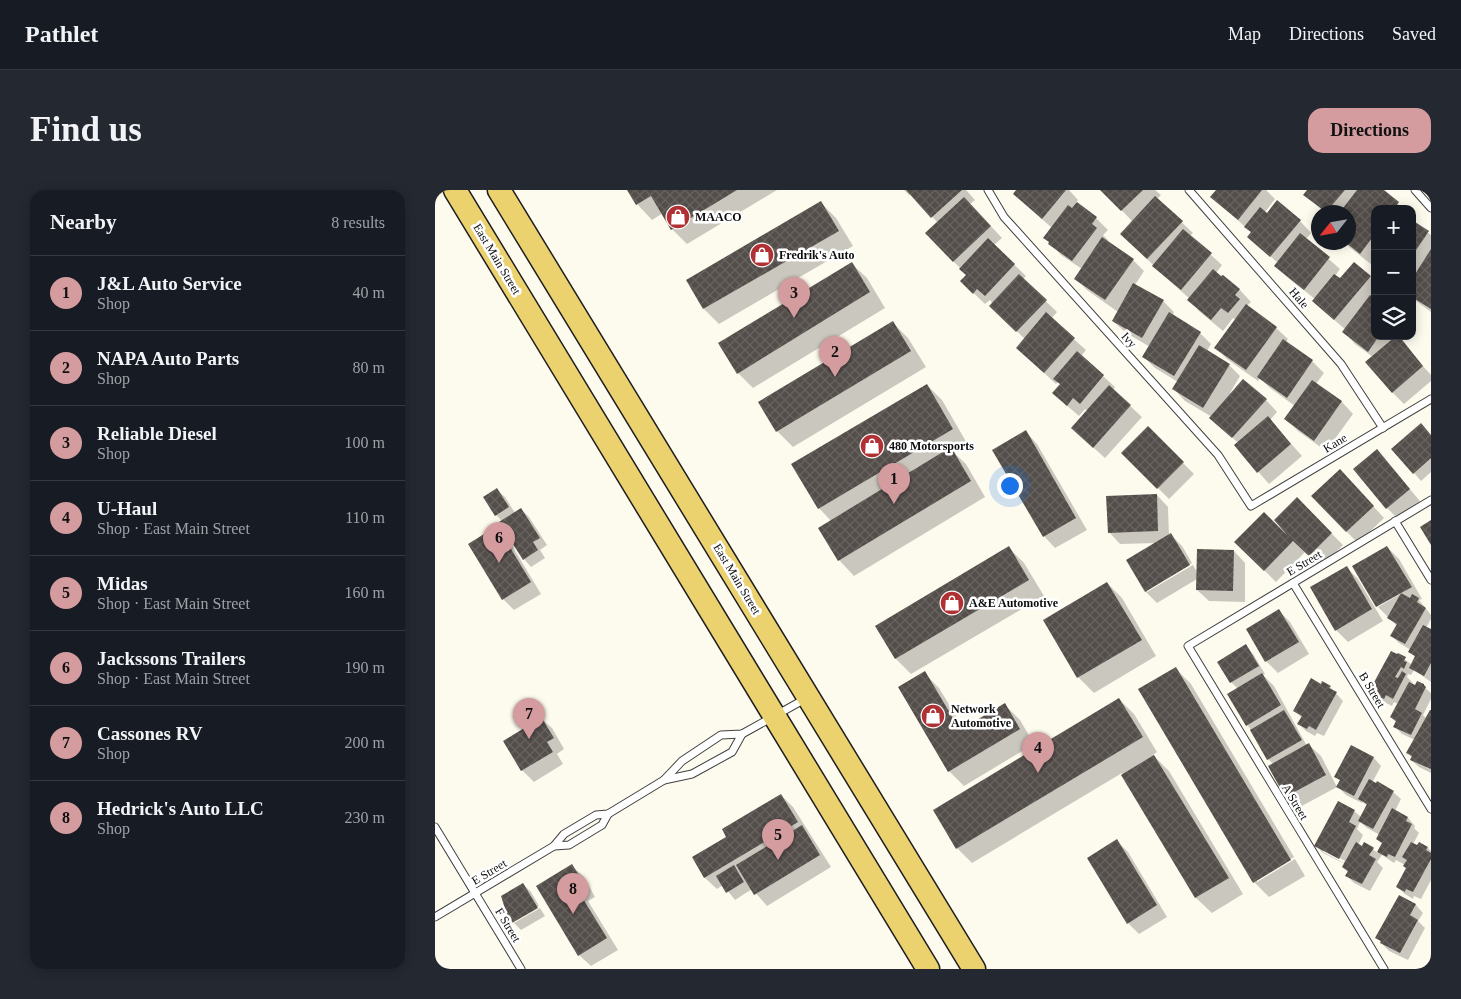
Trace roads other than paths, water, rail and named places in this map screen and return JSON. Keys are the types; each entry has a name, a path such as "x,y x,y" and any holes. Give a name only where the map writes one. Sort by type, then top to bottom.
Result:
{"main road":[{"name":"East Main Street","path":"455,190 928,969"},
{"name":"East Main Street","path":"499,190 974,969"},
{"path":"561,364 593,345"}],"lane":[{"name":"Ivy","path":"987,190 1004,217 1218,455 1251,506"},
{"name":"Hale","path":"1189,190 1341,364 1383,428"},
{"path":"1415,190 1431,208"},
{"name":"Kane","path":"1251,506 1431,399"},
{"name":"E Street","path":"1188,646 1431,500"},
{"path":"1395,521 1431,580"},
{"name":"B Street","path":"1293,583 1431,809"},
{"name":"A Street","path":"1188,646 1384,969"},
{"name":"E Street","path":"435,917 554,846 564,834 596,815 608,814 664,780 682,761 721,735 742,734 808,697"},
{"name":"E Street","path":"664,780 692,774 732,752 742,734"},
{"name":"E Street","path":"554,846 569,845 602,825 608,814"},
{"path":"435,827 475,893"},
{"name":"F Street","path":"475,893 521,969"}],"place":[{"name":"MAACO","path":"678,217"},
{"name":"Fredrik's Auto","path":"762,255"},
{"name":"Reliable Diesel","path":"794,318"},
{"name":"NAPA Auto Parts","path":"835,377"},
{"name":"480 Motorsports","path":"872,446"},
{"name":"J&L Auto Service","path":"894,504"},
{"name":"Jackssons Trailers","path":"499,563"},
{"name":"A&E Automotive","path":"952,603"},
{"name":"Network Automotive","path":"933,716"},
{"name":"Cassones RV","path":"529,739"},
{"name":"U-Haul","path":"1038,773"},
{"name":"Midas","path":"778,860"},
{"name":"Hedrick's Auto LLC","path":"573,914"}]}
